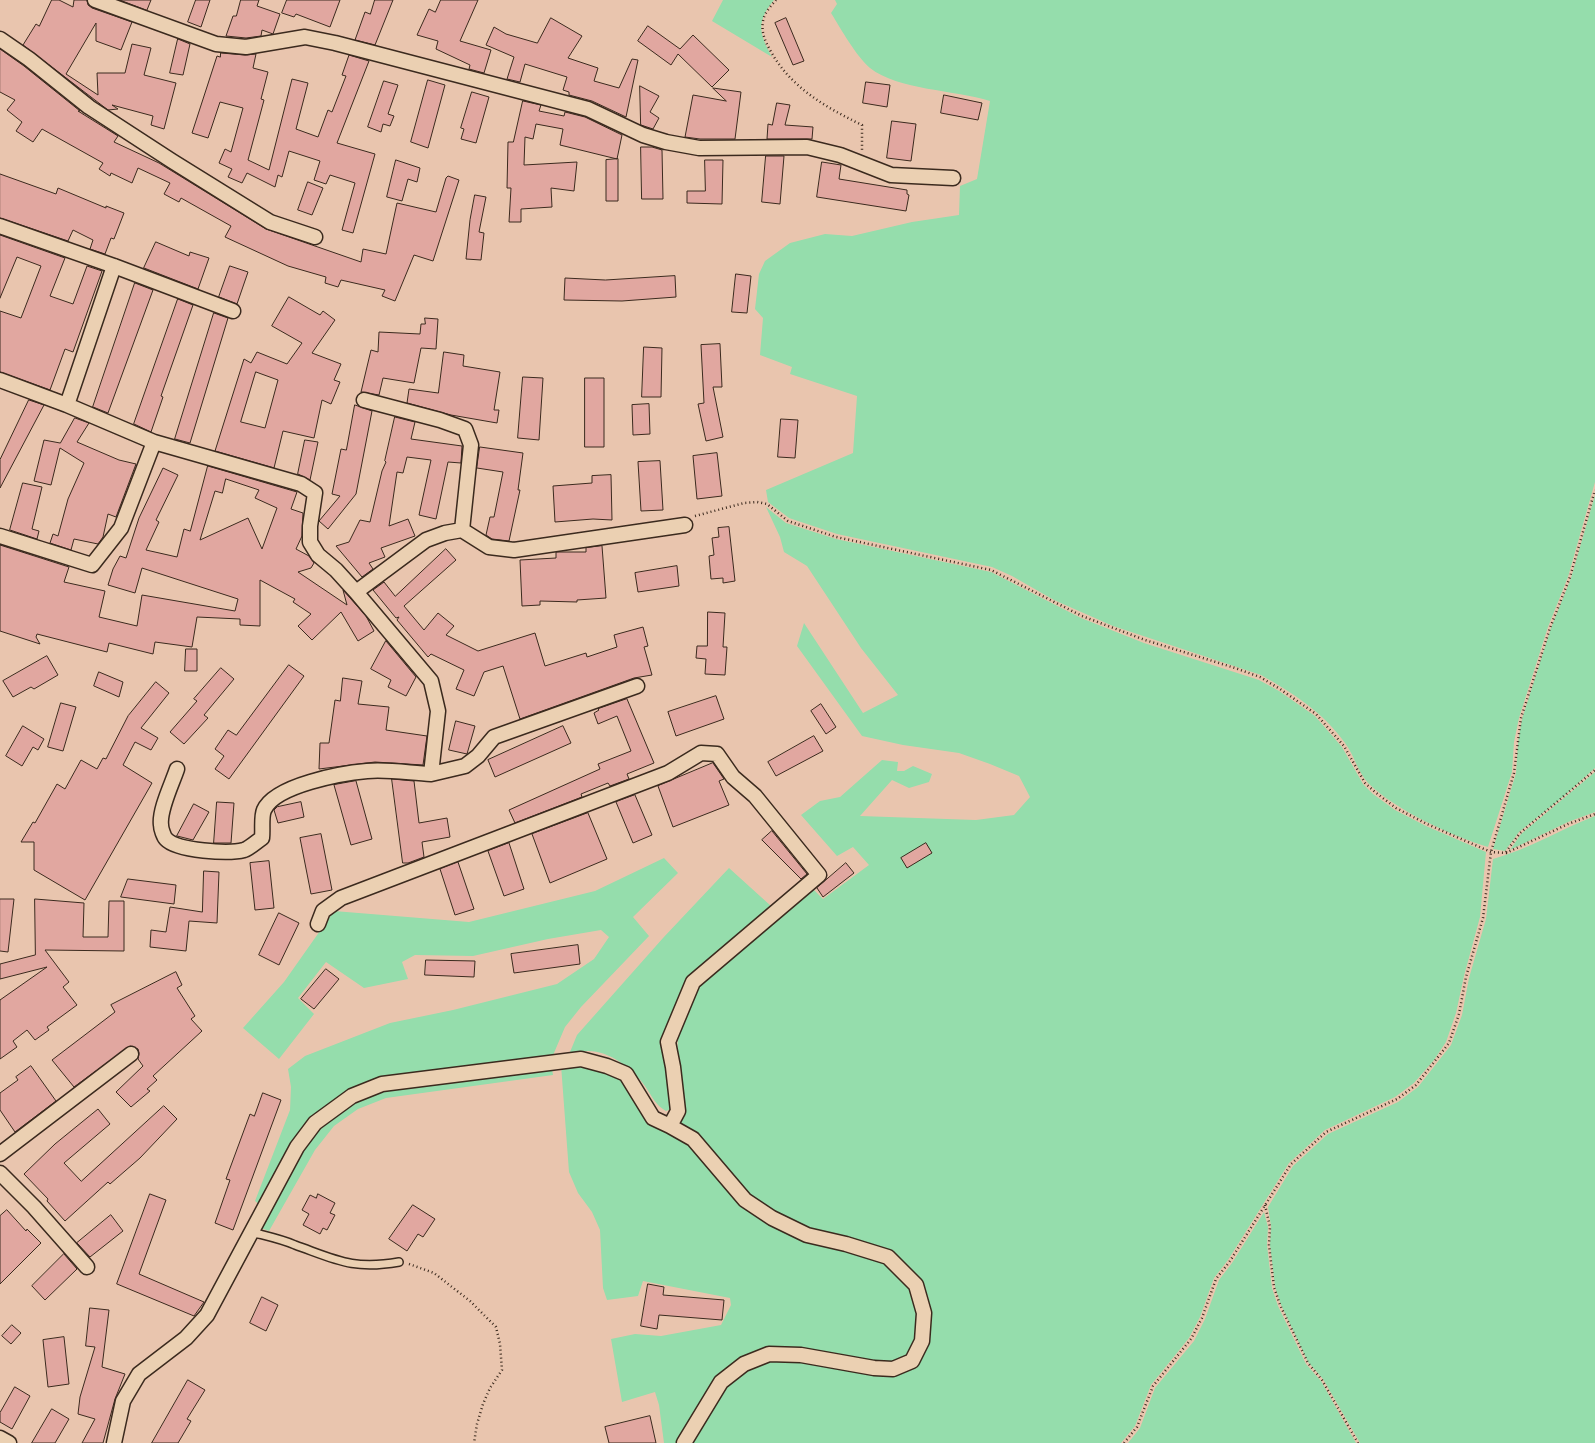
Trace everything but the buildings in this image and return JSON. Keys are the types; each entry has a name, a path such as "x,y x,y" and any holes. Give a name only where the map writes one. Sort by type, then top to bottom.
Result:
{"street":[{"path":"96,0 216,44 246,47 305,37 335,43 588,109 643,135 666,142 699,148 807,147 840,155 891,175 953,178"},
{"path":"0,40 29,59 88,107 270,222 315,237"},
{"path":"0,226 114,266 233,311"},
{"path":"67,405 114,266"},
{"path":"0,380 67,405 154,442 301,484 315,493 310,526 310,542 318,555 336,570 356,592 431,681 438,711 431,774"},
{"path":"364,400 440,420 465,429 471,445 462,530"},
{"path":"0,536 92,565 121,528 154,442"},
{"path":"356,592 426,540 445,533 462,530 489,546 514,550 685,525"},
{"path":"177,769 164,804 160,825 166,839 173,844 188,848 217,851 244,850 262,838 264,810 274,800 290,790 318,779 368,770 431,774 464,766 478,756 494,737 637,686"},
{"path":"318,924 323,911 341,898 668,773 701,753 717,754 733,777 755,796 819,874 693,982 668,1042 673,1067 678,1111 670,1126"},
{"path":"0,1154 131,1054"},
{"path":"114,1443 123,1401 139,1374 186,1338 207,1315 297,1147 315,1123 352,1096 382,1084 581,1059 607,1066 626,1074 653,1118 693,1139 745,1200 772,1218 807,1235 846,1244 888,1257 916,1285 924,1313 922,1341 912,1361 893,1369 874,1368 801,1355 769,1354 744,1364 721,1382 684,1443"},
{"path":"0,1173 34,1207 87,1267"},
{"path":"0,1438 9,1443"}],"lane":[{"path":"251,1232 294,1244 339,1261 370,1266 399,1262"}],"path":[{"path":"776,0 763,19 762,32 767,45 790,78 808,95 862,125 863,164"},
{"path":"1124,1443 1138,1427 1153,1386 1191,1339 1202,1318 1216,1279 1230,1261 1291,1164 1326,1132 1397,1100 1416,1085 1449,1044 1459,1014 1466,977 1483,918 1491,852 1514,773 1521,718 1548,634 1570,577 1595,490"},
{"path":"685,525 692,517 744,503 757,502 767,504 788,521 836,537 992,570 1082,616 1145,640 1236,668 1260,677 1280,688 1316,714 1344,746 1365,783 1380,796 1396,808 1427,824 1491,852 1506,853 1568,824 1595,814"},
{"path":"1506,853 1520,833 1565,798 1595,770"},
{"path":"1265,1205 1270,1227 1269,1245 1274,1287 1280,1305 1308,1363 1322,1380 1358,1443"},
{"path":"399,1262 415,1265 434,1274 470,1301 496,1327 500,1344 502,1370 490,1388 483,1404 477,1424 474,1443"}],"green space":[{"path":"723,0 774,0 764,15 761,28 764,41 772,57 712,21"},
{"path":"835,0 1595,0 1595,482 1568,577 1548,627 1519,718 1514,742 1512,772 1488,847 1441,829 1408,812 1379,793 1365,779 1348,748 1328,722 1307,704 1261,675 1113,626 1054,600 1012,576 992,567 837,534 789,518 768,502 766,490 853,453 857,396 790,374 792,367 760,355 763,318 755,309 759,274 765,261 790,243 825,234 852,236 912,222 959,215 960,186 977,179 990,101 976,97 927,89 896,81 870,68 854,50 831,13 837,4"},
{"path":"1595,495 1595,768 1564,796 1519,832 1505,851 1493,849 1516,773 1518,742 1522,719 1551,628 1571,578"},
{"path":"766,507 786,523 836,539 991,572 1081,618 1144,643 1259,680 1279,691 1315,716 1342,747 1363,784 1373,794 1395,810 1426,826 1486,852 1480,917 1464,976 1456,1013 1446,1042 1434,1060 1414,1083 1395,1097 1325,1130 1289,1163 1228,1260 1214,1278 1200,1317 1189,1338 1151,1385 1135,1426 1121,1443 690,1443 714,1402 731,1380 742,1371 756,1363 772,1357 896,1375 916,1364 921,1355 926,1340 931,1311 928,1296 915,1273 902,1261 885,1253 806,1231 773,1214 746,1196 722,1172 720,1182 739,1199 771,1222 812,1242 824,1246 856,1251 867,1255 879,1260 899,1275 913,1294 917,1305 917,1328 909,1356 902,1360 887,1364 872,1365 815,1355 786,1352 773,1351 753,1354 741,1361 720,1381 702,1405 681,1443 664,1443 659,1405 655,1392 622,1402 611,1339 635,1334 661,1336 721,1325 731,1305 730,1298 643,1281 638,1296 607,1300 603,1288 600,1230 592,1212 578,1193 569,1172 561,1065 586,1064 604,1069 620,1076 647,1121 666,1131 678,1124 684,1106 677,1057 678,1037 691,998 703,979 812,888 823,899 869,865 853,847 837,856 801,815 820,801 840,797 882,760 898,762 897,771 904,771 913,766 932,774 929,782 909,788 892,780 860,816 976,820 1014,815 1030,797 1019,776 990,764 959,753 903,745 862,736 797,646 804,623 863,713 898,695 861,648 807,566 784,552 780,537"},
{"path":"1595,772 1595,812 1568,822 1510,850 1521,834"},
{"path":"1595,816 1595,1443 1360,1443 1323,1379 1308,1362 1281,1305 1275,1287 1270,1245 1271,1226 1268,1207 1293,1166 1328,1134 1398,1102 1418,1087 1451,1045 1462,1015 1469,978 1486,919 1493,859 1519,850"},
{"path":"664,858 678,873 633,917 649,936 581,1007 565,1027 551,1060 352,1090 325,1106 307,1124 260,1205 255,1201 290,1110 291,1087 288,1069 305,1056 390,1023 453,1010 557,984 594,959 609,937 601,930 548,939 473,956 415,955 402,962 408,979 364,988 326,962 298,998 314,1014 279,1059 243,1028 284,982 334,911 469,922 595,891"},
{"path":"729,868 771,906 691,977 669,1024 673,1108 666,1111 656,1103 634,1073 620,1062 604,1054 596,1052 570,1052 577,1035 663,938"},
{"path":"552,1069 553,1075 386,1098 358,1109 334,1126 315,1150 269,1231 258,1227 304,1146 321,1123 355,1099 390,1089"},
{"path":"1264,1212 1268,1227 1267,1245 1272,1288 1278,1306 1306,1364 1321,1381 1356,1443 1128,1443 1140,1428 1155,1388 1194,1341 1205,1319 1219,1280 1232,1263"}]}
